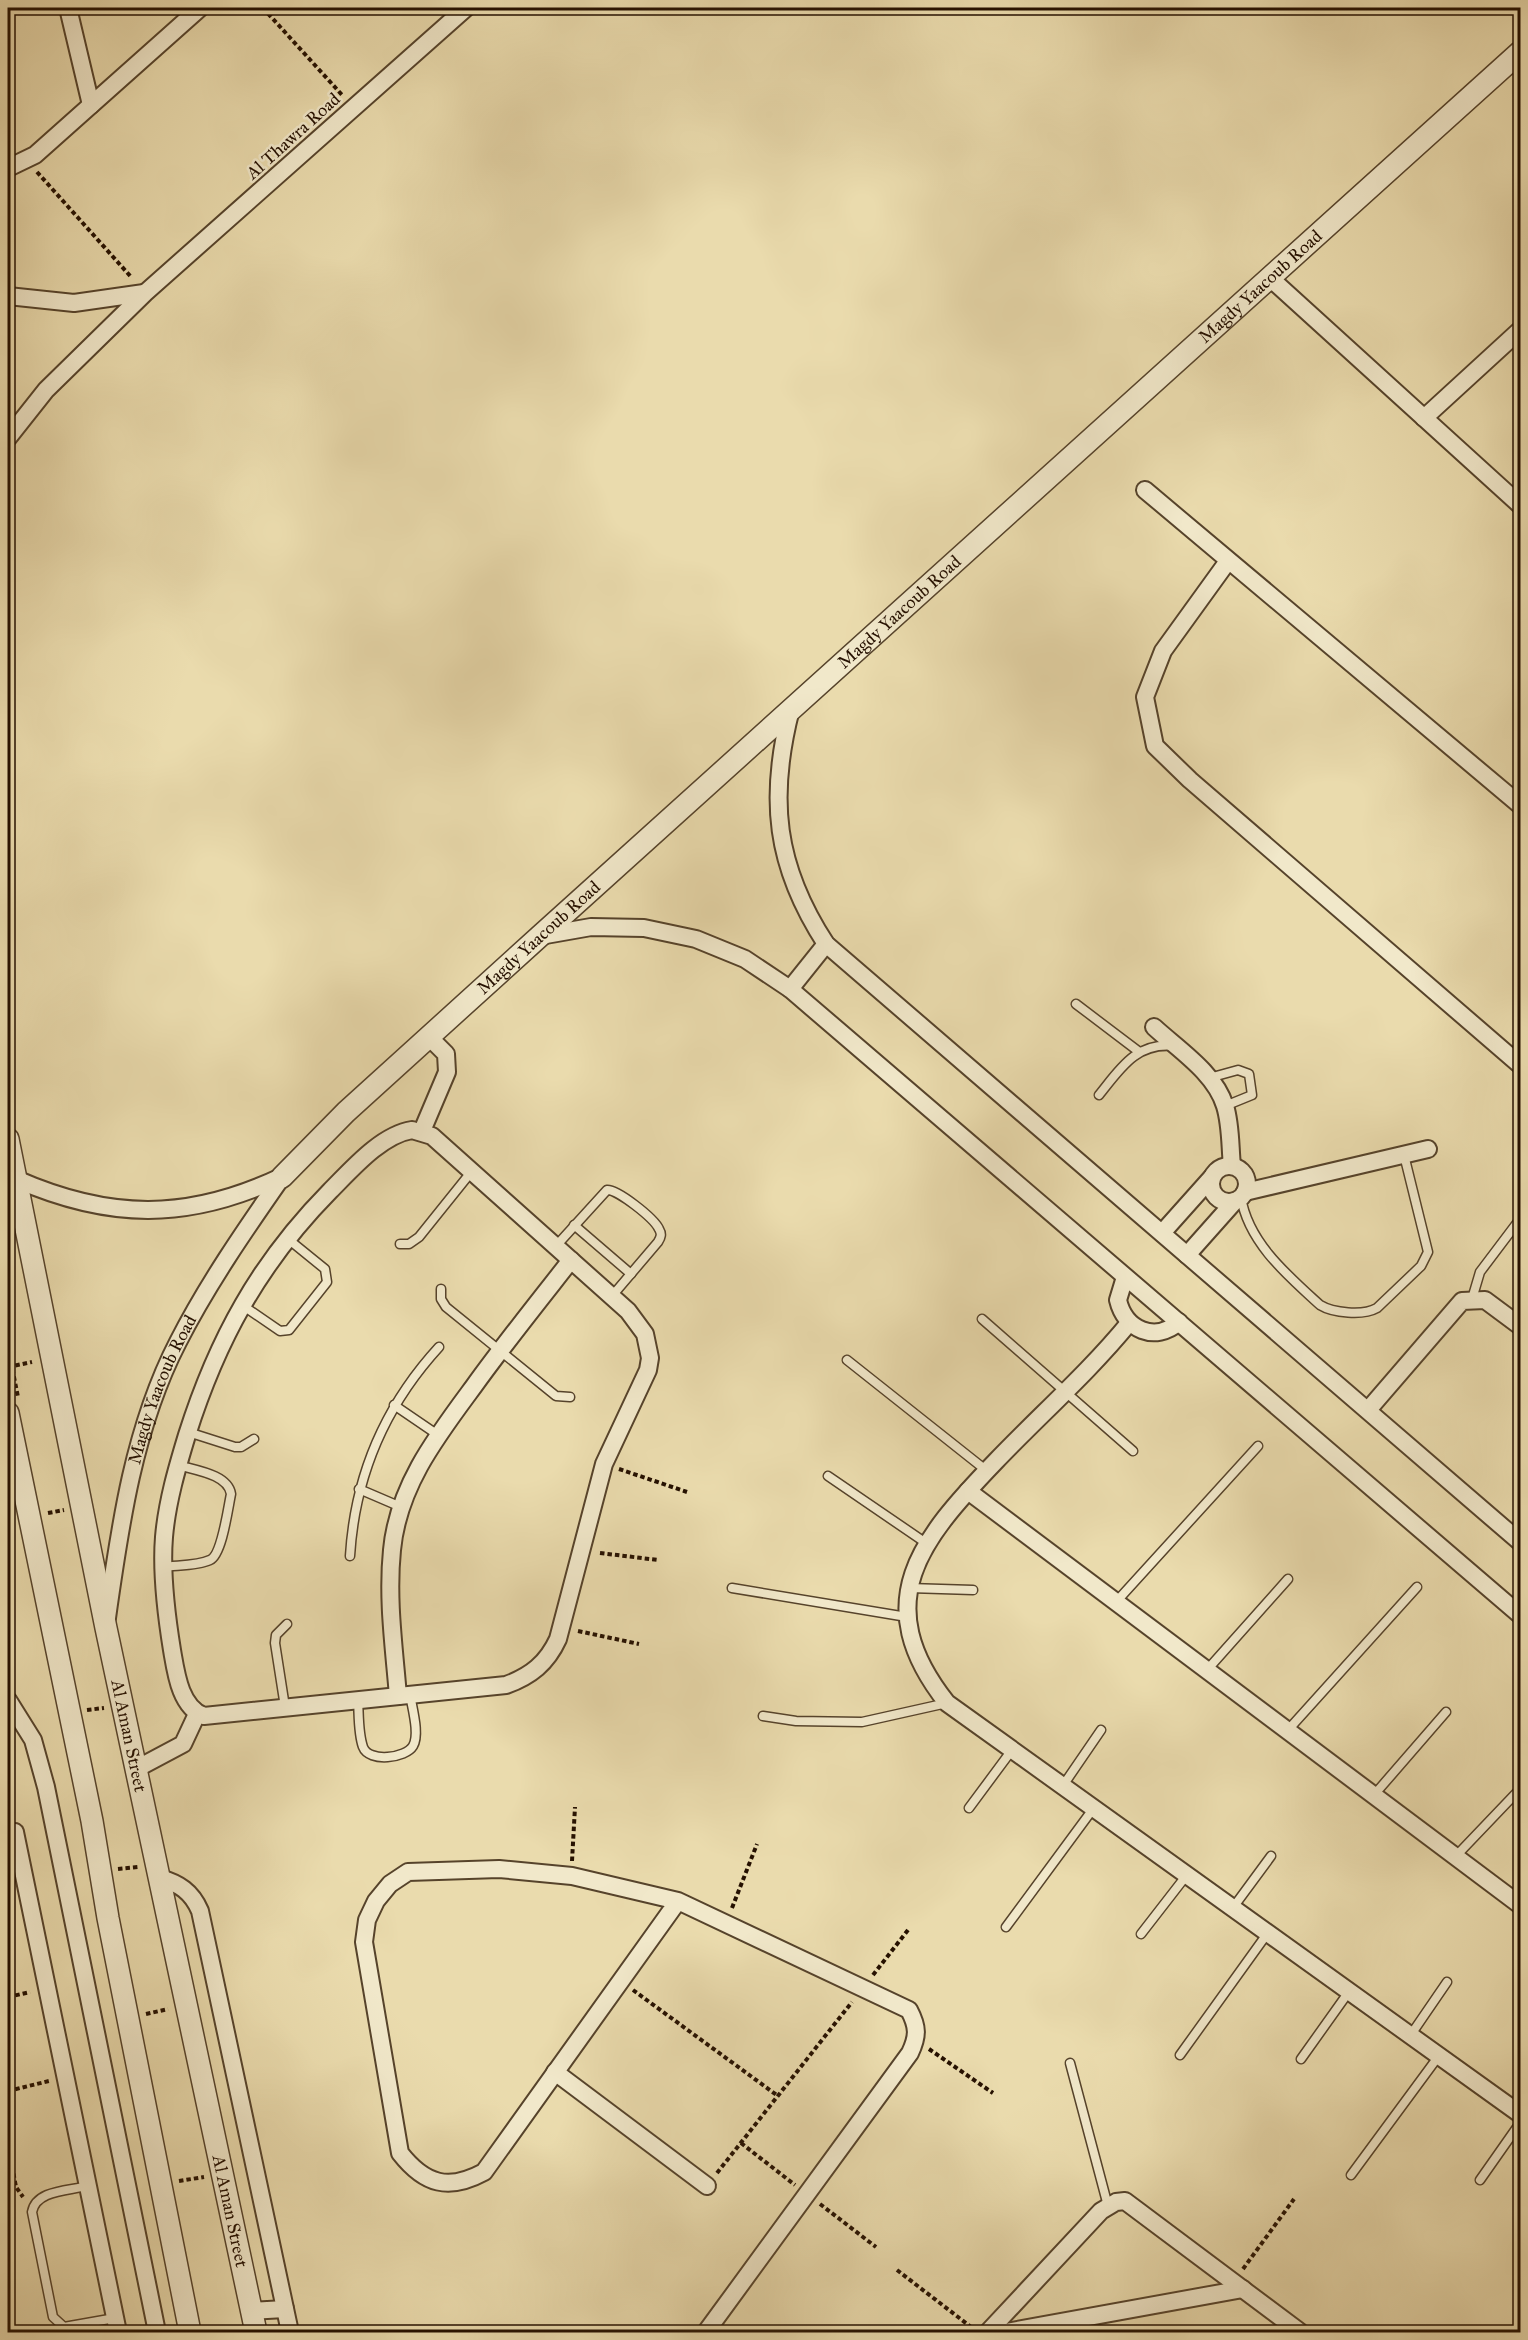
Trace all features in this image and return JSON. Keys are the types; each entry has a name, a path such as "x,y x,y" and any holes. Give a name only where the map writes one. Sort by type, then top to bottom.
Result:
{"street":[{"path":"68,8 91,105"},
{"path":"8,168 26,160 200,8"},
{"name":"Al Thawra Road","path":"8,438 46,390 145,293 466,8"},
{"name":"Magdy Yaacoub Road","path":"106,1628 119,1532 134,1462 152,1403 177,1342 247,1228 282,1177 346,1113 540,936 1521,52"},
{"path":"1269,277 1521,505"},
{"path":"8,296 74,303 145,293"},
{"path":"1424,418 1521,330"},
{"path":"1145,490 1521,805"},
{"path":"1228,561 1163,651 1145,697 1155,746 1190,780 1521,1065"},
{"path":"791,709 781,749 777,791 780,833 794,884 806,913 826,944 1521,1542"},
{"path":"540,936 591,927 644,928 686,937 745,959 790,989 1521,1615"},
{"path":"790,989 826,944"},
{"path":"1154,1028 1209,1078 1225,1106 1232,1166"},
{"path":"422,1131 447,1072 446,1053 429,1037"},
{"path":"403,1131 422,1131 432,1136 612,1296 640,1324 650,1346 648,1370 604,1464 558,1639 546,1660 518,1681 506,1685 204,1716 187,1705 175,1665 163,1567 168,1511 178,1465 211,1367 241,1304 288,1239 346,1175 392,1136 403,1131"},
{"name":"Al Aman Street","path":"8,1139 122,1705 256,2332"},
{"path":"1212,1177 1210,1184 1215,1197 1228,1202 1428,1149"},
{"path":"1162,1233 1220,1168 1232,1166 1243,1174 1246,1179 1240,1197 1187,1255"},
{"name":"Magdy Yaacoub Road","path":"16,1179 80,1203 149,1211 184,1209 218,1202 282,1177"},
{"path":"404,1695 390,1591 392,1549 401,1507 423,1458 438,1435 500,1350 571,1260"},
{"path":"1125,1277 1118,1300 1129,1323 1142,1331 1158,1333 1179,1323"},
{"path":"1368,1410 1462,1301 1485,1300 1521,1326"},
{"path":"1129,1323 968,1491 926,1542 915,1565 909,1588 908,1617 912,1645 926,1676 947,1703 1348,1993 1521,2114"},
{"path":"8,1413 70,1713 190,2332"},
{"path":"968,1491 1521,1905"},
{"path":"8,1700 33,1740 46,1786 157,2332"},
{"path":"136,1769 183,1744 197,1713"},
{"path":"8,1834 15,1832 45,1988 116,2325"},
{"path":"678,1901 484,2172 466,2181 447,2184 428,2179 412,2169 400,2153 364,1942 367,1920 376,1900 390,1884 408,1872 499,1869 572,1876 678,1901 909,2010 916,2024 916,2040 910,2054 706,2332"},
{"path":"158,1872 181,1886 196,1901 200,1911 290,2332"},
{"path":"555,2072 707,2186"},
{"path":"988,2332 1108,2206 1125,2201 1300,2332"},
{"path":"1005,2332 1239,2285"},
{"path":"251,2311 285,2309"}],"lane":[{"path":"1076,1004 1138,1051"},
{"path":"1099,1095 1138,1051 1155,1046 1174,1046"},
{"path":"1209,1078 1238,1070 1249,1074 1252,1095 1225,1106"},
{"path":"1240,1197 1247,1222 1257,1241 1320,1305 1330,1310 1369,1311 1377,1308 1421,1266 1428,1252 1404,1155"},
{"path":"399,1244 409,1244 419,1237 472,1171"},
{"path":"556,1246 601,1194 613,1190 658,1226 661,1237 658,1242 612,1296"},
{"path":"1472,1299 1480,1272 1520,1219"},
{"path":"574,1225 631,1274"},
{"path":"241,1304 280,1331 288,1330 327,1281 325,1269 288,1239"},
{"path":"441,1289 441,1299 446,1307 556,1396 570,1397"},
{"path":"982,1320 1133,1451"},
{"path":"350,1556 359,1489 374,1446 394,1405 440,1347"},
{"path":"847,1360 987,1471"},
{"path":"394,1405 438,1435"},
{"path":"188,1432 235,1448 242,1447 254,1439"},
{"path":"1116,1602 1258,1446"},
{"path":"163,1567 206,1562 214,1558 219,1550 231,1494 228,1485 221,1480 178,1465"},
{"path":"828,1476 926,1542"},
{"path":"359,1489 401,1507"},
{"path":"1207,1670 1288,1579"},
{"path":"1288,1730 1417,1587"},
{"path":"732,1588 908,1617"},
{"path":"909,1588 973,1590"},
{"path":"285,1707 275,1643 276,1635 287,1624"},
{"path":"358,1700 363,1747 370,1754 379,1757 405,1753 413,1746 415,1737 404,1695"},
{"path":"763,1716 818,1723 862,1722 947,1703"},
{"path":"1374,1795 1446,1712"},
{"path":"1062,1787 1101,1730"},
{"path":"969,1808 1012,1750"},
{"path":"1456,1856 1521,1789"},
{"path":"1006,1927 1093,1809"},
{"path":"1232,1909 1272,1856"},
{"path":"1141,1934 1186,1876"},
{"path":"1180,2055 1267,1934"},
{"path":"1410,2037 1447,1982"},
{"path":"1301,2059 1348,1993"},
{"path":"1351,2175 1438,2057"},
{"path":"1070,2063 1108,2206"},
{"path":"1480,2180 1521,2123"},
{"path":"87,2186 41,2197 34,2203 32,2212 53,2318 64,2327 116,2325"}],"path":[{"path":"263,8 354,108"},
{"path":"26,160 145,293"},
{"path":"604,1464 687,1492"},
{"path":"29,1517 82,1506"},
{"path":"580,1550 658,1560"},
{"path":"560,1627 639,1644"},
{"path":"70,1713 122,1705"},
{"path":"572,1876 575,1807"},
{"path":"726,1923 756,1844"},
{"path":"100,1871 158,1872"},
{"path":"707,2186 908,1930"},
{"path":"621,1981 778,2096"},
{"path":"8,1997 45,1988"},
{"path":"128,2018 186,2005"},
{"path":"916,2040 993,2093"},
{"path":"8,2091 64,2078"},
{"path":"8,2144 16,2187 20,2194 34,2203"},
{"path":"161,2184 222,2174"},
{"path":"1239,2285 1294,2199"},
{"path":"897,2270 979,2332"}]}
